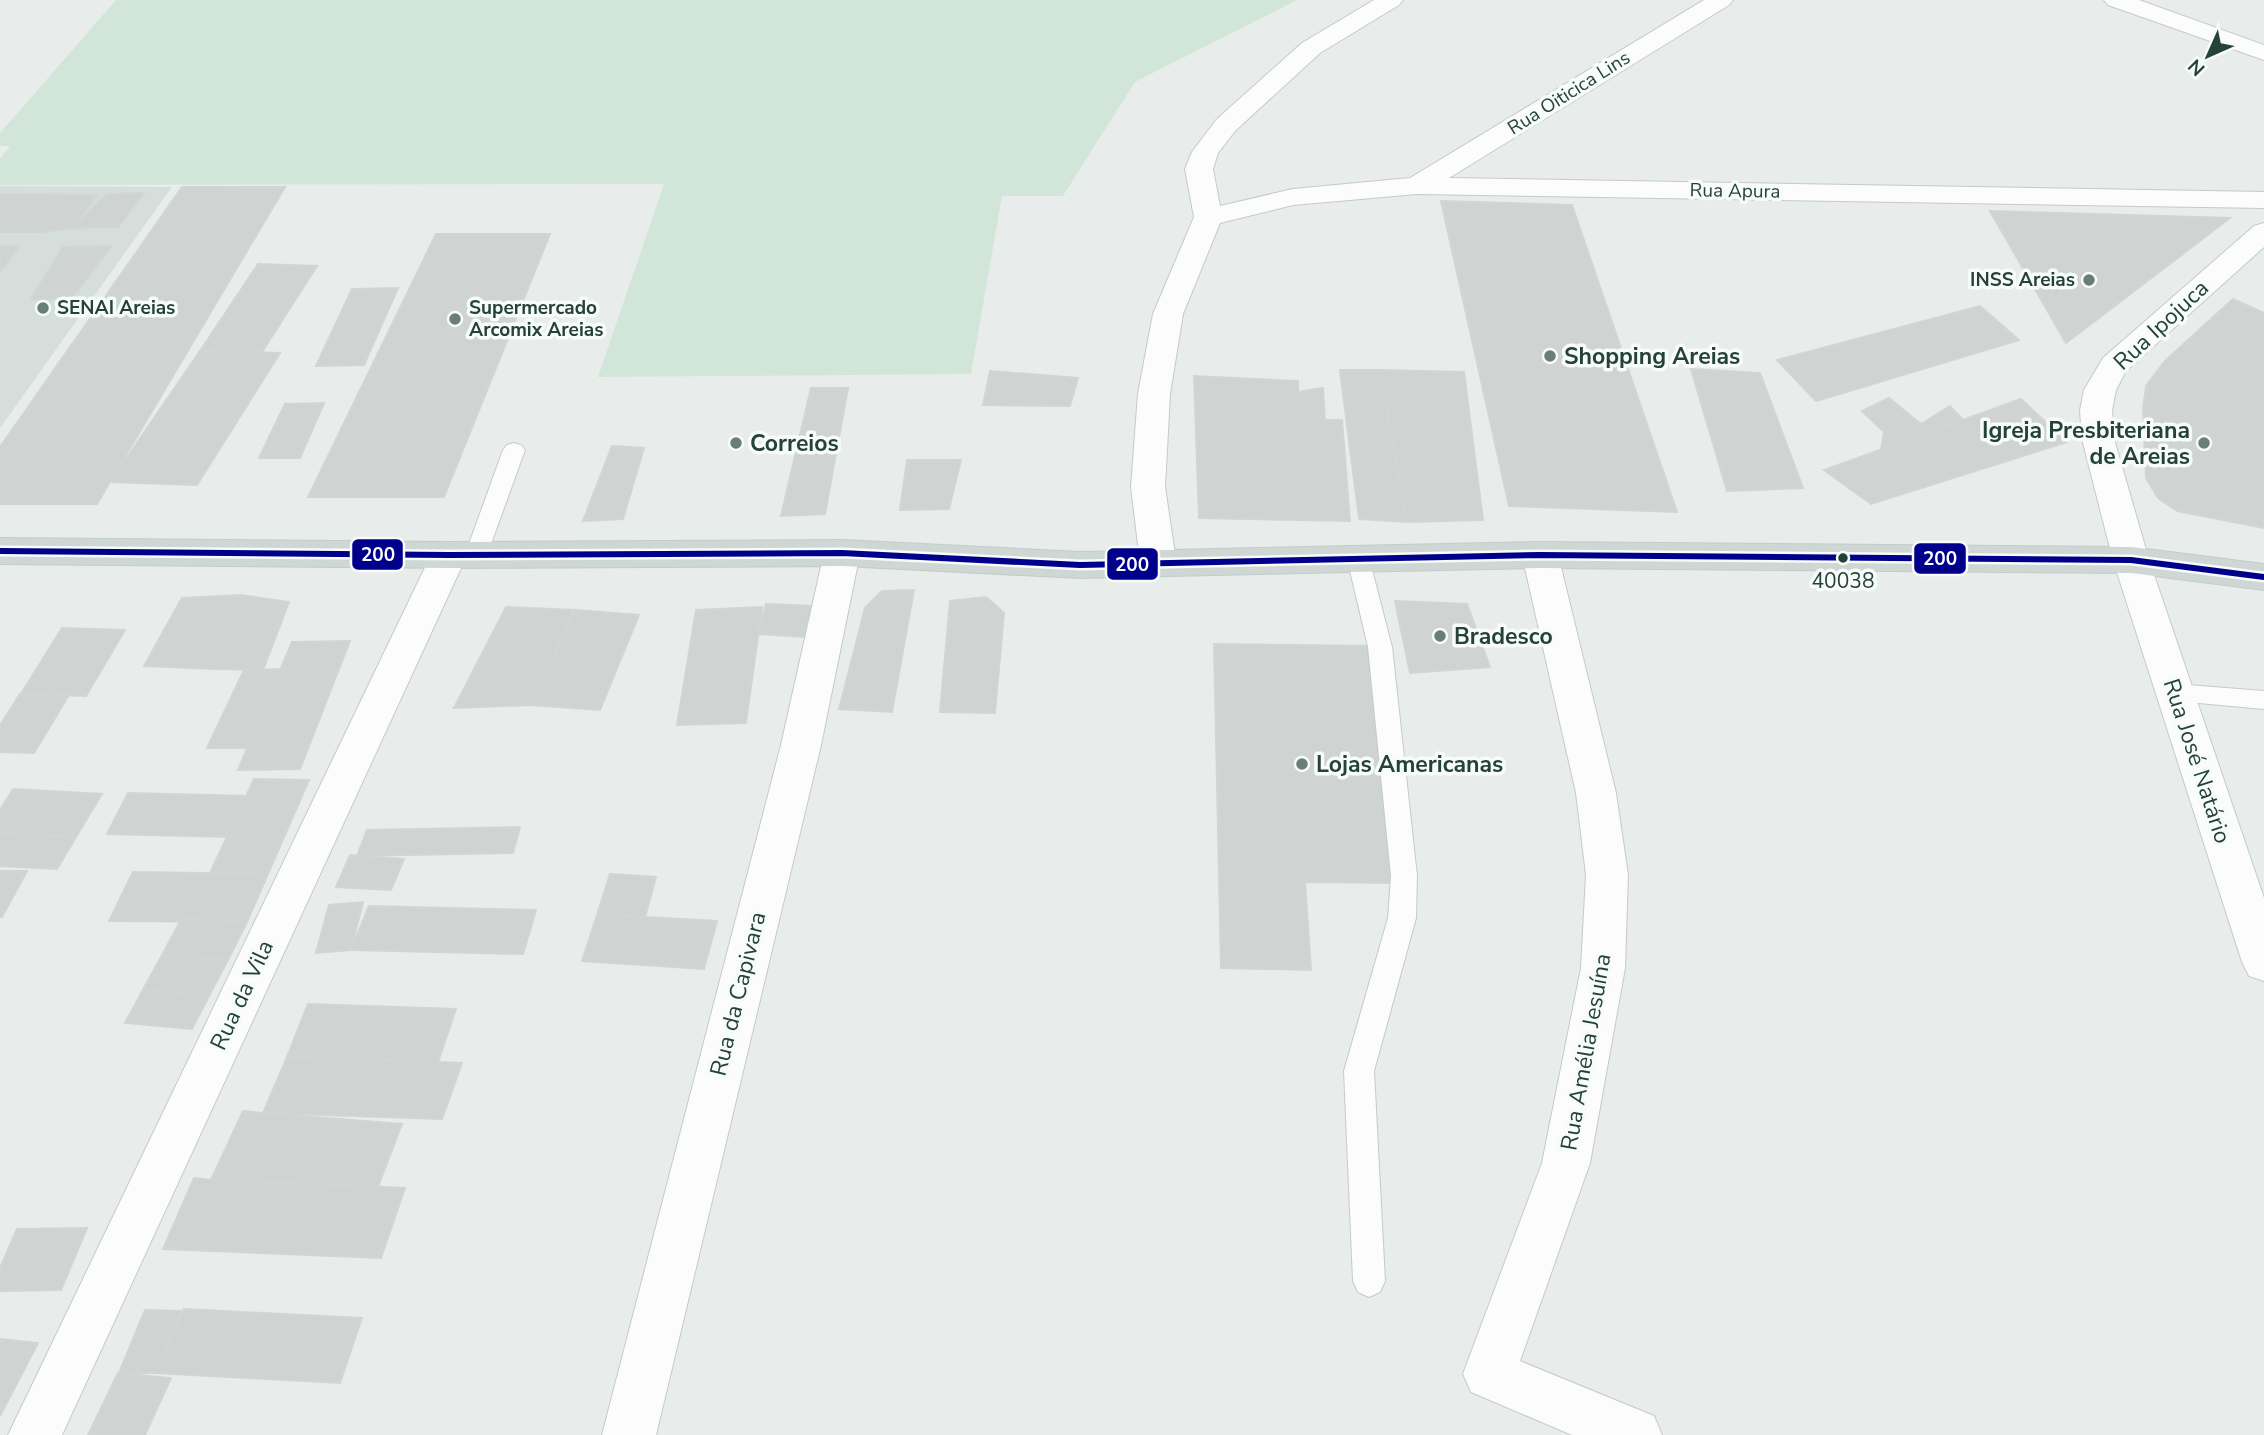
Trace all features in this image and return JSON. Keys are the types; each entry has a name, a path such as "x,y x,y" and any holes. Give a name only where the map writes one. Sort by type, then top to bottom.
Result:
{"main road":[{"path":"0,551 462,555 842,553 1080,565 1158,561 1540,555 2131,560 2264,577"}],"street":[{"path":"1158,561 1148,487 1154,394 1168,314 1208,217 1199,169 1205,152 1226,125 1311,48 1391,0"},
{"name":"Rua Oiticica Lins","path":"1417,186 1721,0"},
{"path":"2116,0 2264,53"},
{"name":"Rua Apura","path":"1208,217 1293,197 1417,186 2264,200"},
{"name":"Rua Ipojuca","path":"2131,560 2098,439 2096,410 2100,390 2114,365 2264,232"},
{"name":"Rua da Capivara","path":"629,1435 801,745 842,553"},
{"name":"Rua da Vila","path":"35,1435 462,555"},
{"name":"Rua Amélia Jesuína","path":"1540,555 1596,793 1607,875 1603,968 1566,1163 1489,1374 1635,1435"},
{"name":"Rua José Natário","path":"2131,560 2264,962"}],"lane":[{"path":"462,555 514,450"},
{"path":"1358,558 1380,647 1404,876 1402,918 1359,1071 1369,1280"},
{"path":"2175,693 2264,700"}],"shaded area":[{"name":"SENAI Areias","path":"0,186 172,187 0,428"}],"green space":[{"path":"116,0 1297,0 1135,82 1063,196 1002,196 971,374 598,377 664,184 0,185 0,159 10,146 0,146 0,133"}],"building":[{"path":"182,187 285,187 97,504 0,504 0,447"},
{"path":"144,193 118,227 73,228 107,194"},
{"path":"0,194 97,195 73,228 42,232 0,232"},
{"name":"Shopping Areias","path":"1441,201 1572,205 1677,512 1509,506"},
{"name":"INSS Areias","path":"1990,211 2230,218 2066,343"},
{"name":"Supermercado Arcomix Areias","path":"436,234 550,234 444,497 308,497"},
{"path":"0,246 19,246 0,272"},
{"path":"111,246 71,299 31,299 63,247"},
{"path":"258,264 317,266 262,352 200,351"},
{"path":"398,288 364,365 316,366 352,289"},
{"name":"Igreja Presbiteriana de Areias","path":"2233,299 2264,313 2264,528 2177,511 2158,498 2146,478 2143,409 2146,386 2165,361"},
{"path":"1980,306 2019,340 1816,401 1777,360"},
{"path":"200,351 280,353 197,485 110,482"},
{"path":"1691,369 1760,373 1803,488 1727,491"},
{"path":"1340,370 1380,370 1407,522 1359,519"},
{"path":"1380,370 1464,372 1483,520 1407,522"},
{"path":"990,371 1078,378 1070,406 983,405"},
{"path":"1194,376 1298,381 1298,392 1323,388 1325,420 1342,420 1350,521 1199,518"},
{"path":"811,388 848,388 825,514 781,516"},
{"path":"1889,398 1921,424 1950,406 1963,420 1881,450 1884,432 1862,411"},
{"path":"2021,399 2067,442 1871,504 1824,470"},
{"path":"324,403 300,458 259,458 285,404"},
{"path":"612,446 644,448 623,519 583,521"},
{"path":"907,460 961,460 949,509 900,510"},
{"path":"914,590 892,712 839,709 865,608 882,591"},
{"path":"241,595 245,613 214,669 144,666 182,598"},
{"path":"241,595 289,602 263,670 214,669"},
{"path":"986,597 1004,613 995,713 940,712 950,601"},
{"name":"Bradesco","path":"1395,601 1467,604 1490,667 1410,673"},
{"path":"766,604 814,606 806,637 758,634"},
{"path":"506,607 573,610 533,705 454,708"},
{"path":"762,607 746,723 677,725 696,610"},
{"path":"575,610 639,615 600,710 533,705"},
{"path":"62,628 125,630 86,696 21,694"},
{"path":"350,641 300,769 238,770 292,642"},
{"name":"Lojas Americanas","path":"1214,644 1377,646 1398,883 1305,882 1311,970 1221,968"},
{"path":"284,669 247,748 207,748 244,670"},
{"path":"20,694 69,695 34,753 0,752 0,725"},
{"path":"254,779 309,780 268,874 210,873"},
{"path":"13,789 102,794 76,837 0,833 0,810"},
{"path":"128,793 249,796 230,837 107,834"},
{"path":"520,827 513,853 357,856 367,830"},
{"path":"0,833 76,837 57,869 0,866"},
{"path":"350,855 404,859 391,890 336,887"},
{"path":"0,871 27,871 2,917 0,917"},
{"path":"133,872 268,874 247,922 109,921"},
{"path":"610,874 656,877 645,917 597,915"},
{"path":"363,902 351,950 316,953 329,905"},
{"path":"369,906 536,910 523,954 351,950"},
{"path":"597,915 717,921 704,969 582,961"},
{"path":"182,918 247,922 228,960 162,955"},
{"path":"162,955 228,960 209,996 143,990"},
{"path":"143,990 209,996 192,1029 125,1023"},
{"path":"308,1004 456,1009 438,1062 287,1057"},
{"path":"287,1057 462,1063 442,1119 263,1113"},
{"path":"243,1111 402,1124 376,1192 211,1180"},
{"path":"194,1178 405,1188 381,1258 163,1249"},
{"path":"87,1228 61,1290 0,1291 0,1268 17,1229"},
{"path":"184,1309 362,1318 340,1383 156,1373"},
{"path":"145,1310 181,1311 156,1373 119,1373"},
{"path":"0,1339 38,1343 0,1416"},
{"path":"118,1373 171,1378 145,1435 88,1435"}],"transit line":[{"name":"200","path":"0,551 449,555 842,553 1080,565 1540,555 2131,560 2264,577"}],"place":[{"name":"INSS Areias","path":"2089,280"},
{"name":"SENAI Areias","path":"43,308"},
{"name":"Supermercado Arcomix Areias","path":"455,319"},
{"name":"Shopping Areias","path":"1550,356"},
{"name":"Correios","path":"736,443"},
{"name":"Igreja Presbiteriana de Areias","path":"2204,443"},
{"name":"40038","path":"1843,558"},
{"name":"Bradesco","path":"1440,636"},
{"name":"Lojas Americanas","path":"1302,764"}]}
